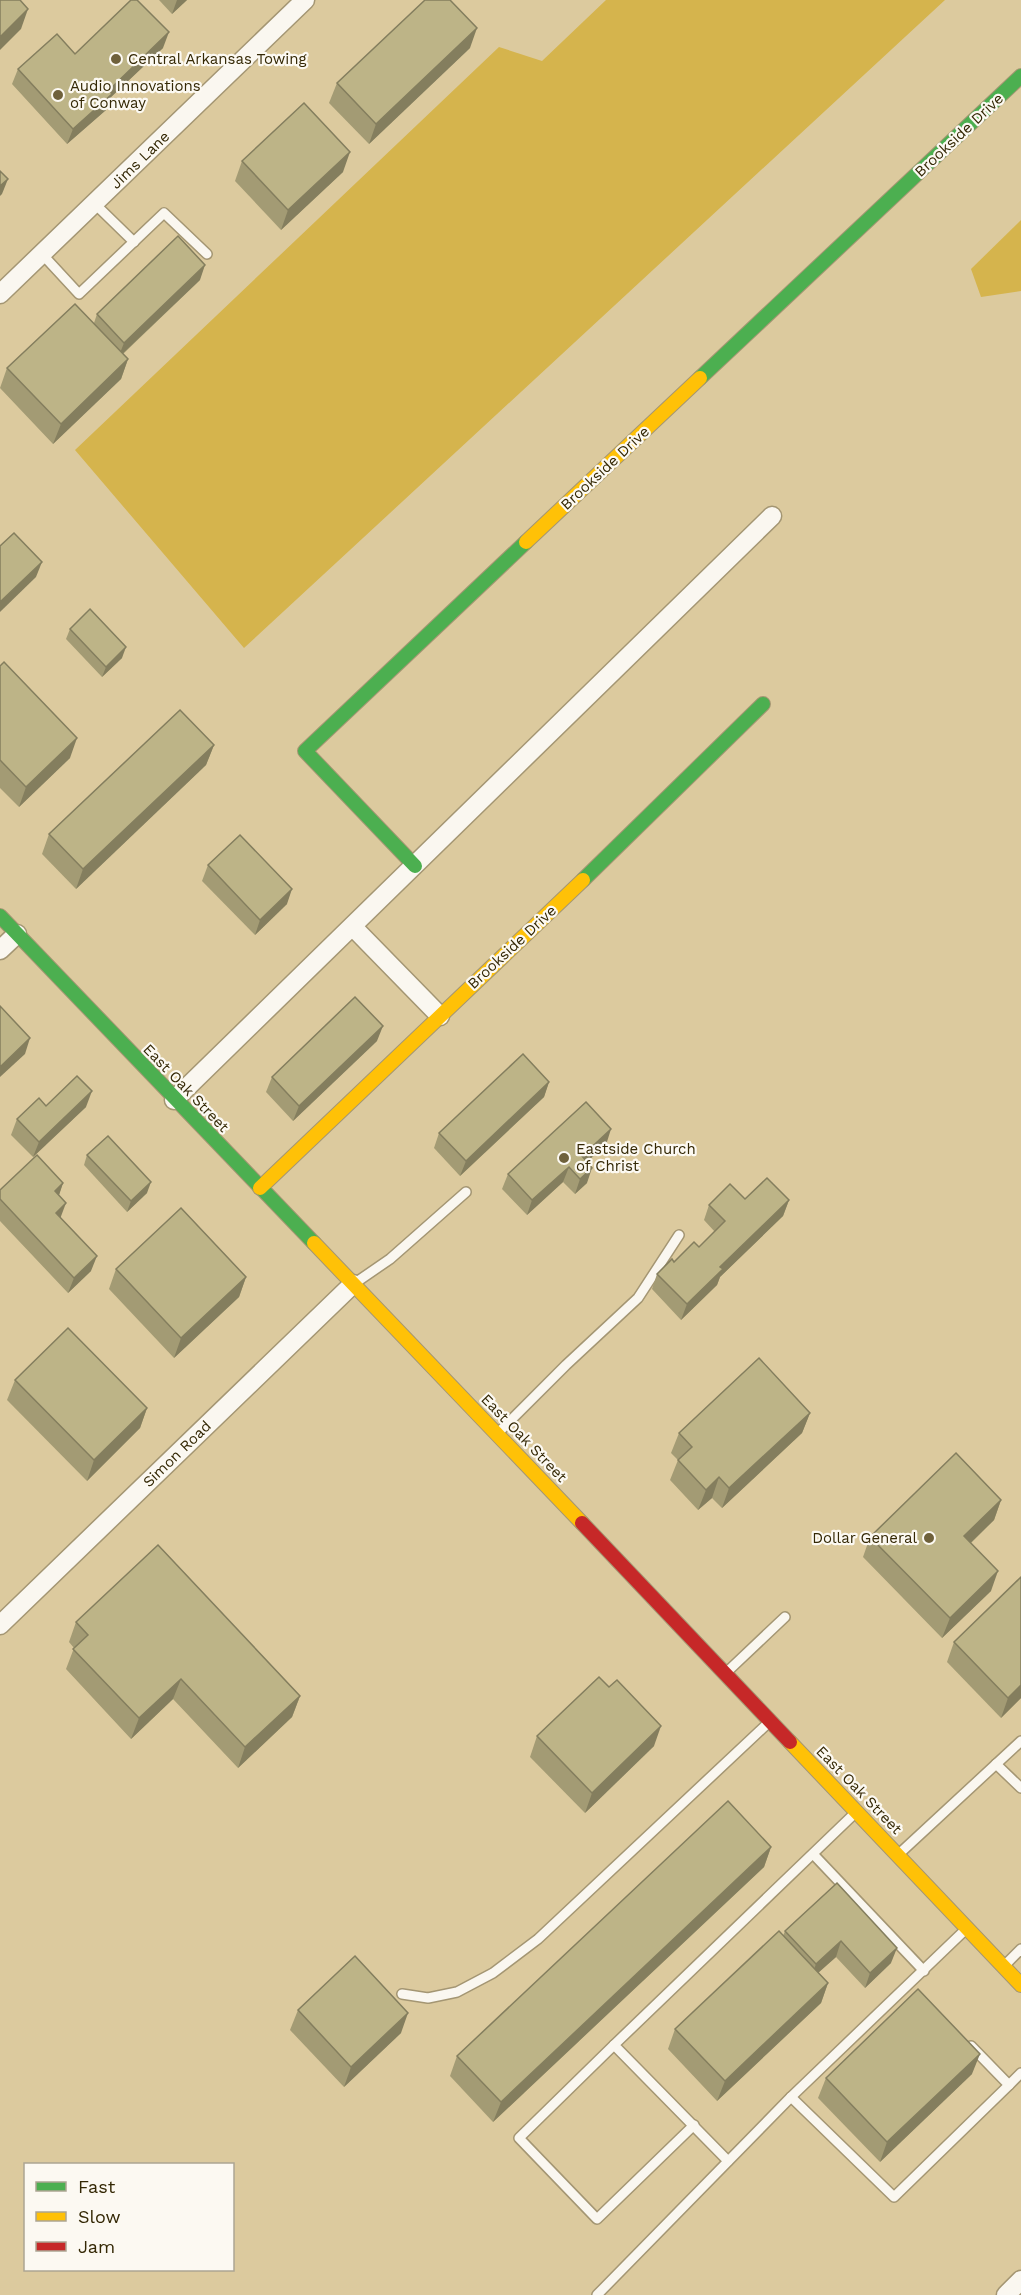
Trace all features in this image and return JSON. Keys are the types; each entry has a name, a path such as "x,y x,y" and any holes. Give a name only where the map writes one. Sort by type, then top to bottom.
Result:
{"main road":[{"name":"Brookside Drive","path":"415,866 305,751 1021,76"},
{"name":"Brookside Drive","path":"260,1188 636,830 763,704"},
{"name":"East Oak Street","path":"0,916 1021,1985"}],"street":[{"name":"Jims Lane","path":"0,294 305,0"},
{"path":"174,1100 772,516"},
{"path":"353,927 440,1016"},
{"path":"0,950 17,934"},
{"name":"Simon Road","path":"0,1625 353,1284"},
{"path":"1006,2295 1021,2280"}],"lane":[{"path":"94,203 134,242"},
{"path":"42,254 79,294 164,213 207,255"},
{"path":"353,1284 390,1259 466,1192"},
{"path":"497,1434 638,1298 679,1235"},
{"path":"725,1673 784,1617"},
{"path":"402,1994 428,1998 457,1992 494,1973 538,1939 771,1721"},
{"path":"899,1855 1021,1741"},
{"path":"996,1764 1021,1788"},
{"path":"694,2125 597,2219 519,2138 856,1813"},
{"path":"813,1854 924,1971"},
{"path":"597,2295 792,2097 968,1927"},
{"path":"1004,1966 1021,1950"},
{"path":"910,1984 918,1993"},
{"path":"960,2035 1009,2085"},
{"path":"614,2045 728,2161"},
{"path":"792,2097 894,2198 1021,2073"}],"shaded area":[{"path":"606,0 945,0 244,648 75,450 499,47 542,61"},
{"path":"1021,220 1021,291 981,297 971,269"}],"building":[{"path":"0,0 20,0 28,9 0,37"},
{"path":"131,0 137,0 169,32 109,90 112,94 73,129 18,69 57,34 75,54"},
{"path":"425,0 450,0 477,28 376,124 337,83"},
{"path":"304,103 350,152 288,210 242,161"},
{"path":"0,171 8,179 0,186"},
{"path":"178,236 205,265 124,343 97,314"},
{"path":"75,304 128,359 61,424 7,368"},
{"path":"14,533 42,562 0,602 0,546"},
{"path":"90,609 126,647 106,667 70,629"},
{"path":"4,662 77,738 26,787 0,760 0,666"},
{"path":"180,710 214,745 83,869 49,834"},
{"path":"240,835 292,889 260,920 208,865"},
{"path":"355,997 383,1026 299,1106 272,1077"},
{"path":"0,1006 30,1038 0,1067"},
{"path":"523,1054 549,1082 466,1161 439,1133"},
{"path":"77,1076 92,1091 39,1142 17,1119 39,1098 46,1106"},
{"name":"Eastside Church of Christ","path":"586,1102 611,1129 582,1156 592,1168 580,1179 569,1167 532,1200 508,1174"},
{"path":"108,1136 151,1182 131,1201 87,1155"},
{"path":"37,1155 63,1183 55,1191 66,1203 56,1213 97,1256 74,1278 0,1199 0,1190"},
{"path":"767,1178 789,1200 720,1267 723,1269 687,1304 657,1274 672,1259 674,1262 694,1242 699,1247 725,1221 709,1205 730,1184 745,1199"},
{"path":"181,1208 246,1277 181,1338 116,1269"},
{"path":"68,1328 147,1408 94,1460 15,1380"},
{"path":"759,1358 810,1413 729,1488 719,1477 706,1490 678,1460 692,1447 679,1433"},
{"name":"Dollar General","path":"956,1453 1001,1500 964,1536 998,1571 950,1618 870,1537"},
{"path":"158,1545 300,1696 245,1747 181,1679 139,1718 73,1649 88,1635 76,1622"},
{"path":"1021,1577 1021,1685 1008,1698 954,1642"},
{"path":"599,1677 609,1687 617,1680 661,1726 592,1793 537,1736"},
{"path":"728,1801 771,1847 501,2102 457,2056"},
{"path":"837,1883 897,1948 870,1973 841,1941 816,1964 785,1931"},
{"path":"779,1931 828,1983 725,2081 675,2029"},
{"path":"355,1956 408,2013 351,2067 298,2010"},
{"path":"918,1989 980,2054 887,2142 826,2078"}],"traffic: fast":[{"path":"700,378 1021,76"},
{"path":"415,866 305,751 526,542"},
{"path":"583,880 763,704"},
{"path":"0,916 314,1243"}],"traffic: slow":[{"path":"526,542 700,378"},
{"path":"260,1188 583,880"},
{"path":"314,1243 582,1523"},
{"path":"790,1742 1021,1985"}],"traffic: jam":[{"path":"582,1523 790,1742"}],"place":[{"name":"Central Arkansas Towing","path":"116,59"},
{"name":"Audio Innovations of Conway","path":"58,95"},
{"name":"Eastside Church of Christ","path":"564,1158"},
{"name":"Dollar General","path":"929,1538"}]}
